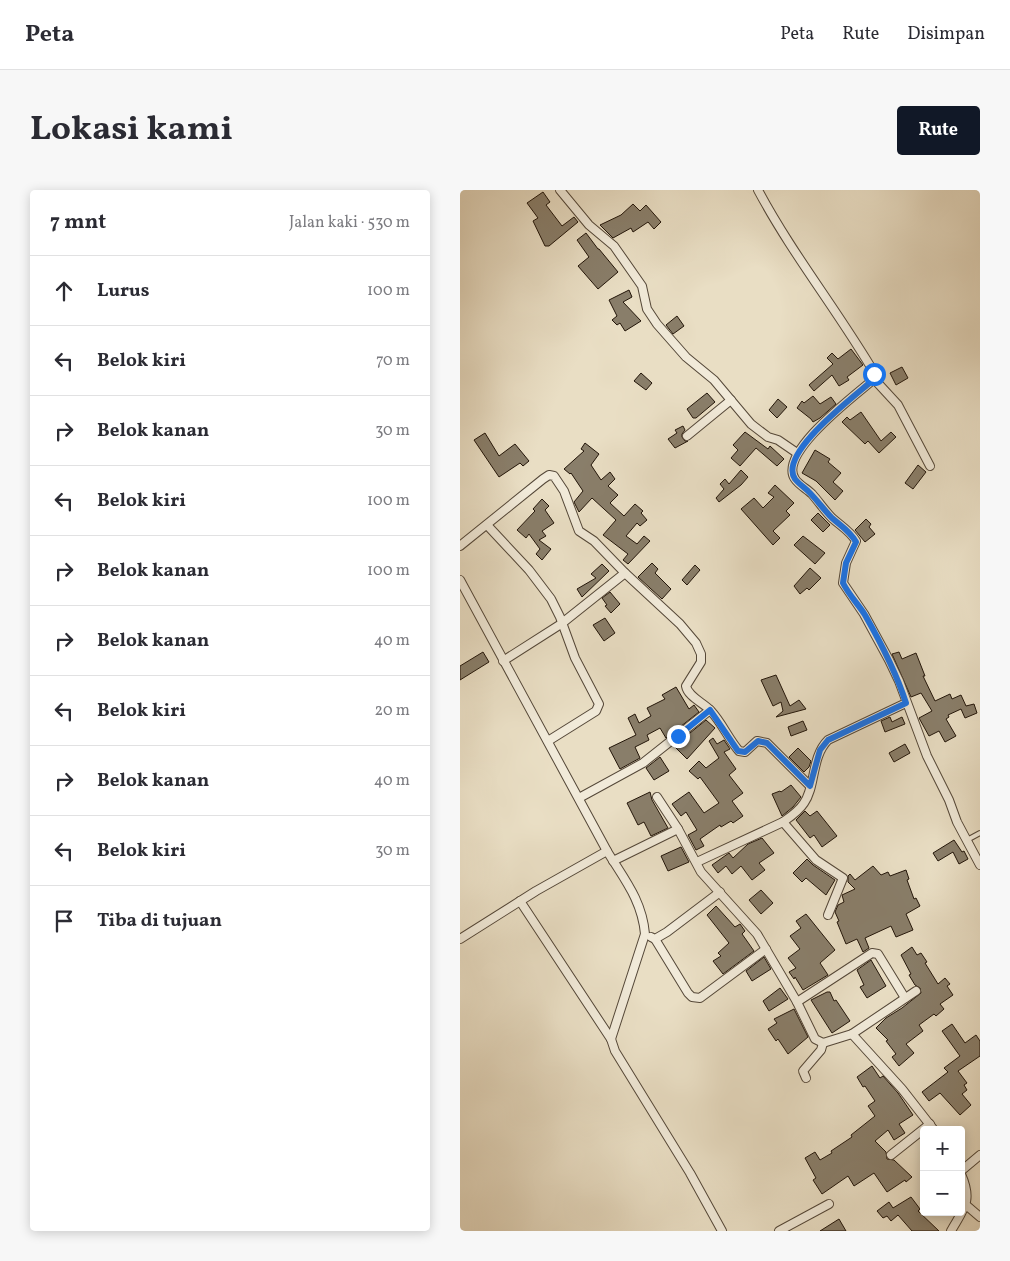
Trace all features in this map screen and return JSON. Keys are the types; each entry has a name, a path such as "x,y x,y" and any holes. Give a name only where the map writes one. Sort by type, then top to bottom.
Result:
{"street":[{"path":"560,190 588,225 614,246 642,286 647,309 657,324 686,357 714,380 751,424 768,437 778,440 798,453"},
{"path":"758,190 821,294 840,318 874,374 874,379 898,405 930,466"},
{"path":"874,379 814,431 798,453 793,474 832,517 851,534 856,542 846,563 843,583 864,614 889,660 899,681 927,756 980,864"},
{"path":"687,436 731,400"},
{"path":"460,546 543,478 549,475 554,476 564,492 579,531 594,540 625,573 680,624 696,643 702,662 686,689 710,710 738,751 745,752 758,741 767,743 810,786"},
{"path":"487,525 513,551 551,599 560,617 575,658 599,704 599,708 596,711 548,741"},
{"path":"503,661 562,624 625,573"},
{"path":"460,580 607,851 633,894 643,916 645,934 611,1040"},
{"path":"697,862 783,822 794,814 805,802 820,750 828,740 906,703"},
{"path":"579,798 643,763 710,710"},
{"path":"657,796 678,829 701,872 757,934 797,1002 815,1039 823,1043 852,1034 916,991"},
{"path":"783,822 816,860 843,878 828,915"},
{"path":"613,861 678,829"},
{"path":"460,939 520,901 607,851"},
{"path":"655,939 720,892"},
{"path":"520,901 611,1040 615,1051 675,1147 722,1231"},
{"path":"645,934 655,939 688,993 692,997 700,998 766,949"},
{"path":"797,1002 872,953 875,953 905,998"},
{"path":"852,1034 902,1089 931,1126"},
{"path":"806,1078 803,1071 822,1050 823,1043"},
{"path":"891,1155 920,1135"},
{"path":"963,1171 980,1155"},
{"path":"951,1231 966,1205 967,1188 965,1183"},
{"path":"779,1231 829,1204"},
{"path":"966,1205 980,1217"}],"lane":[{"path":"967,840 980,833"}],"building":[{"path":"543,192 550,202 546,205 562,226 574,217 578,222 549,246 545,246 533,221 538,218 527,203"},
{"path":"633,204 640,211 646,205 661,222 654,229 648,222 633,232 631,228 613,238 600,225 621,215"},
{"path":"586,233 618,272 598,289 578,266 589,257 577,240"},
{"path":"629,290 632,297 623,302 641,321 625,331 620,323 617,325 612,320 617,316 609,300"},
{"path":"677,316 684,326 673,334 666,325"},
{"path":"851,349 863,365 847,377 849,380 839,386 832,375 814,391 809,385 833,364 827,358 832,353 838,359"},
{"path":"902,367 908,378 896,385 890,373"},
{"path":"641,373 652,383 646,390 634,381"},
{"path":"707,393 715,402 696,418 693,418 687,409"},
{"path":"813,396 820,404 831,397 836,404 813,422 797,408 802,401 804,403"},
{"path":"778,399 787,407 777,418 769,410"},
{"path":"861,412 881,441 891,432 896,437 879,453 868,441 865,444 842,422 847,417 850,420"},
{"path":"683,426 685,430 682,437 685,441 688,441 675,448 668,439 677,433 675,430"},
{"path":"745,432 768,449 770,446 784,459 777,466 756,448 740,466 731,458 738,450 733,445"},
{"path":"485,433 499,456 515,444 529,461 523,466 520,463 499,477 474,440"},
{"path":"585,443 599,454 591,465 601,480 610,472 615,479 608,486 618,495 610,503 624,516 635,504 643,511 641,513 647,520 640,526 637,523 626,536 637,544 644,536 650,541 628,564 623,560 628,554 603,535 616,520 592,498 579,512 574,502 583,491 571,473 564,469 584,451 581,449"},
{"path":"815,450 830,459 828,462 841,473 833,482 843,491 835,500 816,481 802,473"},
{"path":"918,465 926,472 913,489 905,483"},
{"path":"741,470 748,477 719,502 716,498 724,489 720,484 725,479 729,484"},
{"path":"775,485 794,503 786,511 790,515 773,531 780,538 773,545 741,509 754,498 763,508 774,497 768,493"},
{"path":"542,499 549,506 545,510 554,523 542,531 546,536 539,540 551,549 542,560 536,554 540,549 529,534 526,538 517,530 535,511 533,509"},
{"path":"818,513 830,525 823,532 811,520"},
{"path":"866,519 871,524 869,527 875,534 865,542 855,530"},
{"path":"803,536 825,553 815,564 794,545"},
{"path":"652,563 658,569 655,573 671,589 662,599 638,577"},
{"path":"602,564 609,571 582,597 577,589 596,578 591,574"},
{"path":"695,565 700,570 687,585 682,580"},
{"path":"810,568 821,578 809,590 807,588 800,594 794,586"},
{"path":"610,592 620,604 611,613 605,606 607,605 602,598"},
{"path":"605,618 615,633 604,641 593,625"},
{"path":"483,652 489,662 460,680 460,666"},
{"path":"899,652 902,659 916,653 925,676 923,676 935,701 950,694 952,699 961,695 966,706 974,704 977,713 965,718 961,709 948,715 949,717 946,719 956,736 945,742 939,731 929,736 919,718 932,711 921,693 911,697 892,654"},
{"path":"776,675 790,706 799,700 806,709 776,717 783,711 781,702 773,706 761,680"},
{"path":"676,687 689,709 694,705 699,712 666,738 660,728 647,735 649,740 635,747 640,758 620,769 609,748 636,735 628,718 635,714 639,723 651,716 647,708 665,699 662,695"},
{"path":"890,717 892,722 902,717 905,724 885,732 881,721"},
{"path":"706,720 715,728 687,759 674,746"},
{"path":"803,721 807,730 791,736 788,727"},
{"path":"713,738 717,744 724,740 730,749 724,752 736,769 729,775 743,793 732,801 743,816 733,823 731,821 721,827 720,825 700,839 704,846 696,850 688,835 697,830 686,812 681,816 672,804 689,792 704,813 719,803 700,777 698,779 689,771 699,761 706,768 719,758 709,741"},
{"path":"905,744 910,753 894,762 889,753"},
{"path":"798,748 811,761 809,767 804,772 789,757"},
{"path":"660,757 669,771 654,780 646,768"},
{"path":"791,785 801,797 782,816 772,794 781,792"},
{"path":"650,792 652,800 668,828 651,836 644,822 638,825 627,803"},
{"path":"805,811 810,816 817,811 837,836 822,847 814,835 810,838 796,820"},
{"path":"762,838 774,853 759,863 765,870 752,880 741,866 732,874 726,866 718,873 712,865 729,853 733,858 748,844"},
{"path":"954,840 962,852 964,851 968,859 959,864 953,852 938,861 933,853"},
{"path":"681,847 689,862 668,871 661,856"},
{"path":"807,859 835,880 826,895 806,878 802,882 793,873"},
{"path":"873,866 881,875 888,872 890,876 906,870 909,879 907,880 914,899 916,898 920,906 906,914 913,930 896,937 891,926 865,938 869,948 863,952 857,939 846,944 835,912 838,905 844,902 842,895 855,889 848,882 848,876 850,874 855,880"},
{"path":"761,890 773,903 761,914 749,900"},
{"path":"716,906 735,927 740,924 745,931 742,934 754,951 723,974 713,961 721,956 718,953 729,943 707,915"},
{"path":"806,914 835,950 820,963 828,975 803,990 795,977 794,979 789,972 796,968 788,958 800,949 790,936 801,928 796,921"},
{"path":"912,947 917,955 921,953 938,984 945,978 950,984 947,986 953,995 940,1004 944,1009 936,1016 934,1014 919,1025 923,1031 906,1044 914,1053 899,1066 892,1057 896,1054 886,1041 888,1040 876,1028 886,1018 921,993 920,988 915,985 909,975 911,974 901,955"},
{"path":"764,957 771,969 752,981 746,971"},
{"path":"871,960 886,986 867,998 860,987 864,985 857,970"},
{"path":"780,988 788,999 769,1011 763,1001"},
{"path":"830,992 834,1001 836,1000 850,1021 832,1033 811,1000"},
{"path":"794,1009 808,1037 788,1054 778,1039 776,1041 768,1029 777,1023 774,1019"},
{"path":"952,1024 965,1043 976,1035 980,1041 980,1056 958,1071 967,1083 964,1085 967,1090 962,1094 971,1105 960,1115 940,1093 929,1101 922,1092 948,1072 944,1068 960,1056 942,1031"},
{"path":"872,1066 880,1078 883,1076 898,1093 913,1115 899,1124 905,1133 894,1140 888,1130 875,1141 886,1152 887,1159 894,1160 912,1177 887,1192 874,1173 854,1186 848,1176 822,1194 813,1180 816,1178 805,1158 815,1152 820,1160 832,1153 831,1151 852,1137 851,1135 875,1116 868,1106 875,1101 857,1077"},
{"path":"911,1197 920,1209 918,1211 920,1216 923,1216 939,1231 912,1231 898,1215 891,1221 887,1216 883,1218 877,1211 889,1202 893,1208"},
{"path":"839,1219 846,1231 820,1231"}],"route":[{"path":"678,736 710,710 738,751 745,752 758,741 767,743 810,786 820,750 828,740 906,703 899,681 889,660 864,614 843,583 846,563 856,542 851,534 832,517 793,474 798,453 814,431 874,379 874,374"}]}
